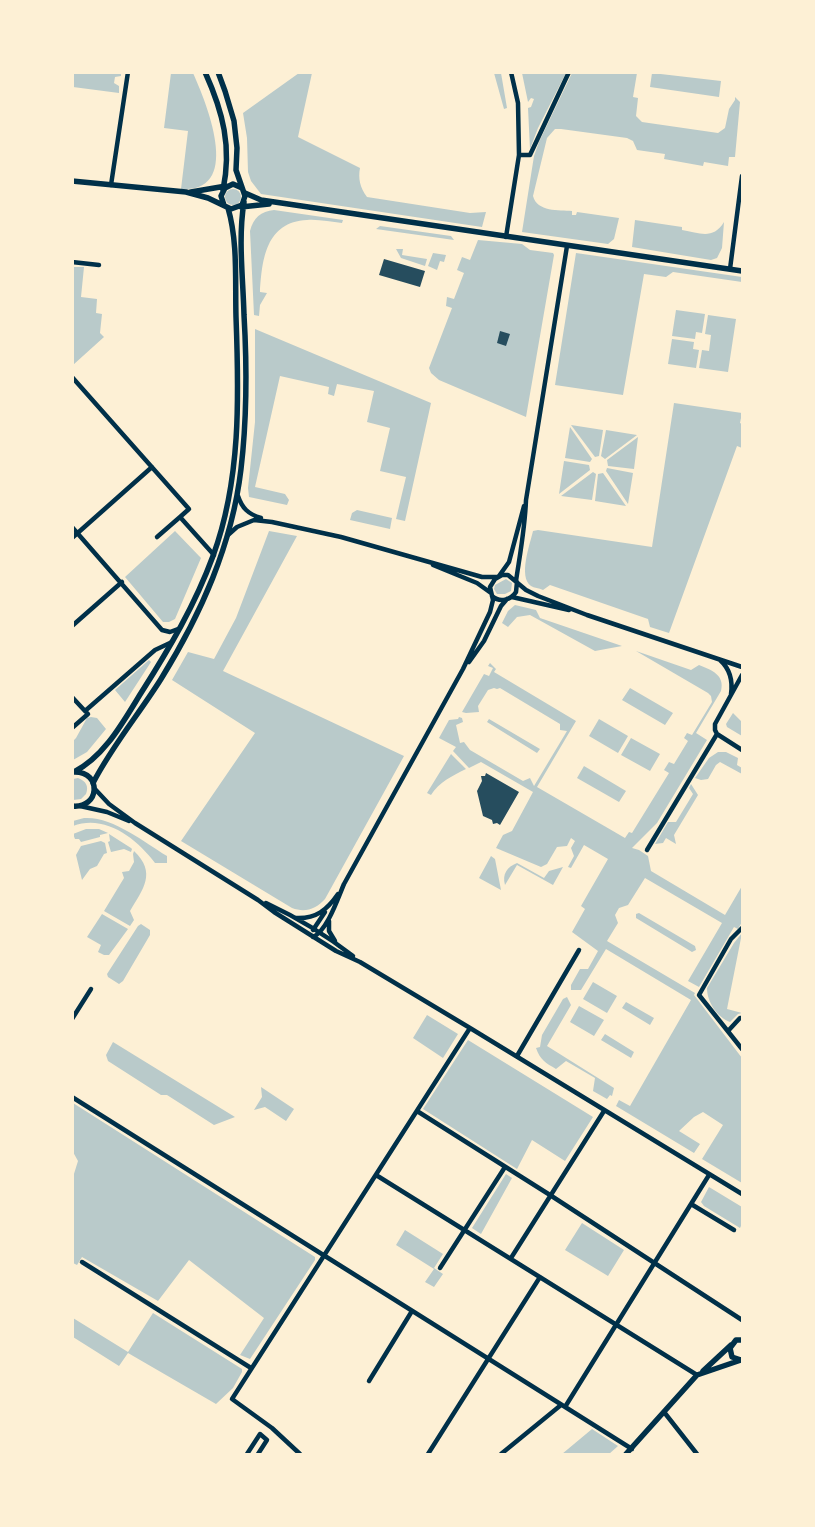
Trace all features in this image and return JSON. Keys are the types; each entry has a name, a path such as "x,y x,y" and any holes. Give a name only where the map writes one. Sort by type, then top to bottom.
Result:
{"street":[{"path":"112,185 128,72"},
{"path":"73,772 87,765 103,749 133,705 180,628 214,555 231,483 237,418 237,346 233,231 221,196 227,165 225,130 220,108 205,72"},
{"path":"76,807 90,800 94,786 184,639 212,582 228,535 237,494 246,420 245,318 241,226 243,190 236,170 237,148 234,121 218,72"},
{"path":"506,237 519,155 518,103 511,72"},
{"path":"519,155 530,155 569,72"},
{"path":"730,269 742,176"},
{"path":"72,181 186,192 236,185 261,200 742,271"},
{"path":"186,192 226,206 280,203"},
{"path":"414,557 477,583 498,600 512,597 518,589 519,559 524,537 526,500 567,246"},
{"path":"72,262 99,265"},
{"path":"72,377 189,509 157,537"},
{"path":"72,538 152,467"},
{"path":"237,494 241,504 251,515 272,522"},
{"path":"313,937 319,933 330,916 344,884 463,669 487,620 492,606 490,585 509,562 526,500"},
{"path":"180,517 214,555"},
{"path":"228,535 237,527 254,520 272,522 341,536 482,577 508,575 526,590 538,596 587,615 742,667"},
{"path":"72,527 162,630 170,632 180,628"},
{"path":"72,626 122,582"},
{"path":"512,597 587,615"},
{"path":"463,669 484,641 501,606 507,599"},
{"path":"85,711 155,650 172,642"},
{"path":"719,659 731,676 731,697"},
{"path":"742,675 715,724 717,734 742,750"},
{"path":"72,697 88,714 72,728"},
{"path":"647,850 717,734"},
{"path":"73,772 86,774 109,804 135,823 313,937 336,951 360,962 517,1056 742,1194"},
{"path":"76,807 107,812 135,823"},
{"path":"313,937 313,929 344,884"},
{"path":"258,900 313,929 336,943 360,962"},
{"path":"294,918 310,917 326,910"},
{"path":"330,916 329,931 336,943"},
{"path":"742,928 731,939 699,994 742,1049"},
{"path":"517,1056 579,950"},
{"path":"72,1019 91,989"},
{"path":"728,1031 742,1018"},
{"path":"300,1454 272,1428 232,1399 470,1028"},
{"path":"72,1097 632,1449"},
{"path":"417,1111 742,1320"},
{"path":"510,1258 604,1111"},
{"path":"440,1268 505,1166"},
{"path":"501,1454 563,1406 710,1174"},
{"path":"376,1175 699,1374 742,1360"},
{"path":"691,1204 734,1230"},
{"path":"82,1262 252,1368"},
{"path":"428,1454 540,1276"},
{"path":"369,1381 412,1312"},
{"path":"626,1454 699,1374 736,1340 742,1340"},
{"path":"731,1345 730,1353 732,1357 742,1360"},
{"path":"664,1412 698,1454"},
{"path":"247,1454 260,1434 267,1440 258,1454"}],"shaded area":[{"path":"73,72 121,73 121,76 115,77 114,83 119,86 119,93 73,87"},
{"path":"171,73 193,73 212,124 216,143 216,162 211,177 200,186 181,189 188,131 164,128"},
{"path":"299,73 312,73 298,137 360,168 360,183 367,197 470,213 486,212 482,227 261,194 251,181 248,172 247,138 243,113"},
{"path":"494,73 501,73 507,108 504,109"},
{"path":"522,73 566,73 538,128 530,149 528,108 531,107 534,99 531,98 528,102"},
{"path":"572,73 637,73 633,97 638,98 636,116 642,122 718,133 725,128 729,109 735,97 740,102 735,157 729,157 728,166 704,162 703,166 664,159 665,154 637,150 633,141 627,138 555,129 547,138 533,196 535,201 544,208 572,211 572,215 576,215 577,212 619,218 614,239 608,244 522,232 534,156"},
{"path":"652,73 721,81 719,97 650,87"},
{"path":"233,189 239,191 241,197 239,203 233,205 227,203 225,197 227,191"},
{"path":"274,210 343,220 342,223 320,220 293,222 283,227 275,235 269,244 262,267 260,292 267,293 260,305 259,316 254,315 250,231 253,222 258,216"},
{"path":"635,220 682,227 682,230 700,234 715,231 724,222 722,248 717,258 711,260 632,247"},
{"path":"380,226 451,236 454,240 376,229"},
{"path":"478,240 522,244 530,250 553,253 554,255 526,417 439,380 431,373 429,368 452,308 446,306 447,297 454,299 464,273 457,270 462,257 470,260"},
{"path":"396,249 403,249 402,255 427,259 425,266 401,258"},
{"path":"433,253 446,255 444,262 440,261 437,270 428,266"},
{"path":"576,253 742,277 742,282 673,272 666,277 644,274 623,395 555,385"},
{"path":"73,267 84,267 81,297 97,299 96,313 102,314 100,333 104,337 73,365"},
{"path":"676,310 705,314 702,333 696,332 695,339 672,336"},
{"path":"708,315 736,319 728,372 699,368 702,350 709,351 711,335 705,334"},
{"path":"255,329 431,403 405,521 396,519 406,477 380,471 390,428 367,422 374,391 337,384 334,396 328,394 329,387 280,376 255,487 285,494 289,500 287,505 249,497 248,488 255,422"},
{"path":"672,339 694,342 693,349 699,350 696,368 668,364"},
{"path":"674,403 742,413 740,423 742,424 742,448 737,446 669,633 650,627 648,619 550,585 543,590 531,586 527,582 525,568 533,531 538,530 652,547"},
{"path":"571,425 603,430 599,456 595,457"},
{"path":"570,427 592,459 590,462 565,458"},
{"path":"606,430 637,435 605,459 601,456"},
{"path":"638,437 634,469 608,466 607,460"},
{"path":"564,461 589,465 590,470 559,494"},
{"path":"607,468 633,473 628,504 606,471"},
{"path":"593,472 596,474 592,500 561,496"},
{"path":"603,473 626,506 595,501 598,474"},
{"path":"357,510 392,518 390,529 350,520 352,513"},
{"path":"175,531 201,558 175,619 163,622 125,577"},
{"path":"269,531 297,536 223,671 404,756 325,899 314,908 306,910 292,908 181,841 255,733 172,680 188,652 214,659 236,618"},
{"path":"506,579 512,583 511,591 505,594 497,594 494,589 495,585"},
{"path":"515,605 536,610 540,618 622,646 595,651 530,615 517,617 508,627 502,623 508,611"},
{"path":"636,651 691,670 699,665 713,671 719,677 722,685 721,691 696,733 707,740 657,823 632,848 648,856 651,871 725,915 742,886 742,922 738,929 734,927 699,987 688,981 722,923 645,878 628,905 619,908 615,915 618,923 607,941 695,993 694,995 742,1058 742,1183 702,1159 723,1125 703,1112 694,1117 679,1131 700,1144 694,1153 616,1106 619,1100 630,1106 691,1000 606,949 581,990 571,990 571,985 580,969 588,969 598,951 572,932 585,909 581,906 608,859 584,845 571,868 568,867 574,856 571,848 575,841 571,838 567,846 557,847 547,864 541,867 496,848 503,835 512,831 533,792 481,762 469,768 453,751 456,747 439,738 449,720 462,718 463,722 456,725 460,743 464,742 470,750 523,781 530,778 534,786 567,731 560,730 560,724 500,688 488,690 478,706 479,712 462,712 484,674 489,676 493,668 488,666 490,663 496,669 494,672 576,721 537,787 625,838 629,832 632,833 669,773 664,770 669,762 674,764 688,741 684,738 687,733 692,735 712,702 711,696 708,693"},
{"path":"149,660 151,662 125,702 115,690"},
{"path":"630,688 673,713 665,725 622,700"},
{"path":"733,713 742,722 742,736 727,727 726,724"},
{"path":"87,718 97,718 106,729 87,752 73,760 73,741"},
{"path":"489,719 540,749 537,753 487,722"},
{"path":"599,719 628,736 618,753 589,736"},
{"path":"631,738 660,754 650,771 621,755"},
{"path":"718,752 726,752 738,758 737,765 742,768 742,774 720,762 716,765 708,779 701,780 695,778 709,758"},
{"path":"451,754 466,769 442,783 431,795 427,793"},
{"path":"584,766 626,791 619,802 577,778"},
{"path":"78,778 86,784 87,791 81,799 73,800 73,779"},
{"path":"691,784 698,795 674,835 676,844 666,838 663,843 655,844 668,822 676,822 693,794 689,788"},
{"path":"95,818 117,825 167,856 167,863 155,863 129,837 108,826 97,823 85,823 73,826 73,821"},
{"path":"86,829 99,829 108,833 81,842 79,839 75,839 73,834"},
{"path":"109,834 131,848 131,852 124,849 111,852 108,842 110,841"},
{"path":"101,841 105,843 107,853 104,854 97,866 90,869 82,880 76,855 81,846"},
{"path":"134,851 145,867 146,881 130,911 134,920 130,926 104,911 124,878 122,872 129,871 134,862"},
{"path":"491,856 495,859 501,890 479,878"},
{"path":"517,863 544,878 549,871 563,867 553,885 517,865 505,885 504,877 506,871"},
{"path":"639,913 695,946 696,950 692,952 636,918 636,914"},
{"path":"102,914 128,929 109,955 98,952 101,945 87,937"},
{"path":"141,924 150,930 150,935 123,981 119,984 108,977 107,974"},
{"path":"742,933 727,1009 742,1013 738,1014 730,1022 717,1013 709,999 707,988"},
{"path":"593,982 617,996 607,1013 583,999"},
{"path":"567,997 571,1005 547,1046 614,1088 612,1096 610,1095 607,1099 593,1091 595,1078 566,1061 556,1069 539,1056 536,1048 540,1047 542,1035 563,999"},
{"path":"626,1002 654,1018 650,1025 622,1008"},
{"path":"579,1006 604,1020 594,1036 570,1022"},
{"path":"427,1015 458,1034 443,1058 413,1038"},
{"path":"605,1034 634,1052 631,1058 601,1040"},
{"path":"468,1040 593,1117 565,1161 532,1140 517,1169 423,1109"},
{"path":"113,1042 235,1117 214,1125 167,1095 161,1095 108,1061 106,1055"},
{"path":"261,1087 294,1109 286,1121 265,1107 254,1110 262,1097"},
{"path":"73,1103 315,1257 315,1260 250,1359 240,1355 264,1318 189,1260 158,1301 82,1257 77,1265 73,1263 73,1177 78,1161 73,1152"},
{"path":"506,1174 512,1178 481,1234 472,1228"},
{"path":"709,1187 742,1207 742,1224 740,1228 704,1206 701,1202"},
{"path":"582,1223 624,1250 608,1276 565,1250"},
{"path":"405,1230 443,1254 434,1268 443,1274 434,1287 425,1282 434,1269 396,1245"},
{"path":"153,1313 242,1369 233,1388 216,1404 128,1353 119,1366 73,1337 73,1318 128,1352"},
{"path":"592,1429 618,1446 609,1454 562,1454"}],"building":[{"path":"384,259 425,271 420,287 379,275"},
{"path":"500,331 510,334 506,346 497,343"},
{"path":"486,773 519,792 500,825 497,823 493,824 492,820 483,816 477,791 482,781 481,776 485,776"}]}
